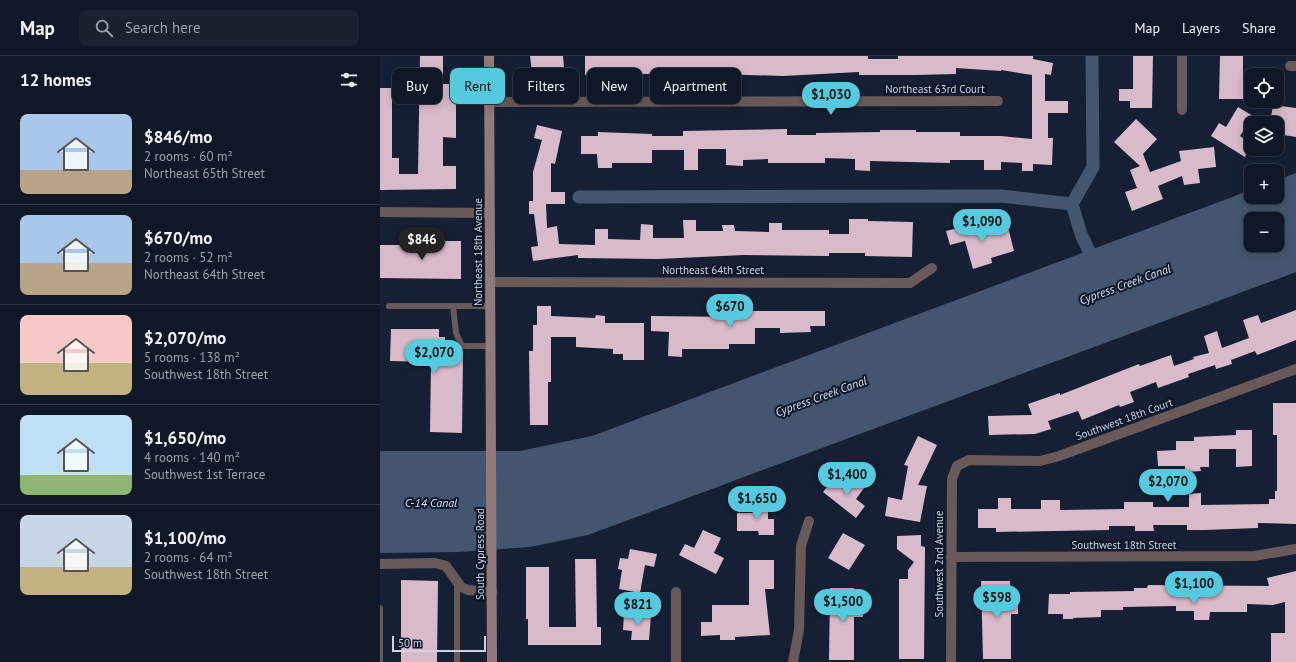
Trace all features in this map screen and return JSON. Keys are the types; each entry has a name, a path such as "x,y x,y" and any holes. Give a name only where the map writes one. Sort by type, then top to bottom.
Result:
{"street":[{"name":"Northeast 18th Avenue","path":"489,56 489,68"},
{"path":"1182,56 1182,110"},
{"name":"Northeast 63rd Court","path":"505,102 998,101"},
{"name":"Northeast 18th Avenue","path":"489,104 492,447"},
{"path":"380,212 489,213"},
{"name":"Northeast 64th Street","path":"490,282 910,283 932,268"},
{"name":"Southwest 18th Court","path":"957,466 969,460 1040,461 1059,456 1296,369"},
{"name":"South Cypress Road","path":"492,447 492,662"},
{"name":"Southwest 2nd Avenue","path":"951,662 952,479 957,466"},
{"path":"793,662 799,630 801,546 809,521"},
{"name":"Southwest 18th Street","path":"951,557 1254,556 1296,548"},
{"path":"380,564 435,562 446,566 461,587 468,590 492,592"},
{"path":"676,592 676,662"}],"lane":[{"path":"389,306 490,306"},
{"path":"453,306 456,333 462,346 491,346"},
{"path":"457,582 457,662"},
{"path":"380,608 380,662"}],"water":[{"name":"C-14 Canal","path":"1296,173 1296,272 588,535 530,547 458,552 380,553 380,451 520,451 592,436 1244,193 1244,204 1284,204 1284,177"}],"building":[{"path":"420,56 443,56 443,84 450,84 450,104 456,104 456,138 443,137 443,166 456,166 456,189 380,190 380,88 392,88 392,158 399,158 399,174 418,174 419,104 442,104 442,68 420,68"},
{"path":"530,56 563,56 564,67 531,68"},
{"path":"585,56 868,56 868,59 898,59 898,56 1033,56 1033,59 1053,63 1051,75 1045,74 1045,101 1068,101 1068,113 1048,113 1048,138 1053,138 1052,165 1033,164 1033,171 1022,171 1022,163 1001,162 1001,170 984,170 984,160 950,160 950,163 870,161 870,171 855,170 855,159 825,158 825,163 768,163 768,159 743,160 743,166 726,165 726,149 698,149 698,170 684,170 684,150 652,150 652,163 612,163 612,168 598,168 597,154 581,154 581,136 598,136 598,132 652,134 652,136 683,136 683,131 787,129 787,135 880,132 880,130 916,130 916,132 960,132 960,136 1001,136 1032,139 1032,75 1001,70 956,68 956,74 859,75 859,72 783,76 741,75 741,68 650,68 650,74 642,74 642,68 587,68 587,75 585,75"},
{"path":"1133,56 1153,56 1152,108 1130,108 1130,101 1119,101 1119,89 1133,89"},
{"path":"1220,56 1243,56 1244,99 1219,99"},
{"path":"1284,106 1296,108 1296,137 1284,135 1284,116 1271,116 1272,108 1284,108"},
{"path":"1238,107 1253,116 1244,116 1244,130 1240,136 1244,139 1245,157 1211,136 1219,123 1226,127"},
{"path":"1136,119 1157,139 1143,154 1150,172 1181,161 1179,151 1214,147 1216,167 1198,169 1200,183 1184,185 1182,176 1158,186 1163,199 1132,211 1125,192 1137,188 1130,170 1140,166 1114,142"},
{"path":"537,125 562,131 555,164 551,163 551,192 565,192 565,204 546,204 547,228 557,226 559,244 595,245 595,229 608,229 608,239 640,240 641,224 653,225 653,238 684,238 683,220 696,220 696,231 723,231 722,225 734,225 735,231 769,232 769,223 782,223 782,230 829,230 829,234 849,234 849,219 868,219 868,221 913,222 912,257 865,256 865,253 829,253 829,256 744,255 658,259 578,258 578,255 533,261 531,247 538,246 534,214 529,214 529,201 533,201 533,172 542,140 534,138"},
{"path":"978,223 981,234 1008,227 1014,251 991,258 992,263 973,269 965,241 950,245 946,231"},
{"path":"422,241 461,241 461,279 380,278 380,245 422,245"},
{"path":"537,306 551,306 551,316 595,318 596,315 605,316 605,323 644,323 644,360 623,360 623,354 613,354 613,349 576,347 576,337 551,337 551,382 548,382 548,425 530,425 529,351 533,351 533,325 537,325"},
{"path":"1296,310 1296,340 1257,355 1255,351 1231,360 1232,364 1216,369 1215,365 1188,374 1189,377 1158,388 1156,382 1130,392 1134,402 1120,407 1119,405 1082,420 1078,411 1048,421 1051,429 1035,434 989,435 988,416 1032,415 1028,404 1060,393 1060,395 1139,364 1140,366 1171,355 1174,366 1194,359 1193,357 1209,353 1204,336 1217,331 1222,348 1249,338 1243,320 1258,315 1261,323"},
{"path":"738,311 825,311 825,326 810,326 811,332 780,333 780,328 755,328 755,344 729,344 729,349 682,349 682,357 668,356 669,332 651,331 651,316 738,317"},
{"path":"391,329 439,329 439,337 445,337 445,354 463,355 462,433 430,432 431,362 390,361"},
{"path":"1273,403 1296,403 1296,524 1258,523 1258,528 1205,530 1187,530 1187,525 1153,525 1154,531 1135,531 1135,526 1109,526 1109,530 996,532 996,528 978,528 978,509 998,509 998,498 1011,498 1011,509 1041,509 1041,500 1060,500 1060,510 1124,509 1124,502 1153,502 1153,507 1189,507 1189,494 1201,493 1201,505 1269,504 1269,499 1275,499 1275,491 1277,491 1277,435 1273,435"},
{"path":"1236,430 1252,430 1252,466 1236,467 1236,449 1209,449 1209,467 1200,467 1201,471 1185,472 1185,466 1158,466 1157,451 1176,450 1176,441 1194,441 1194,437 1236,435"},
{"path":"918,436 937,445 918,485 927,486 920,522 885,516 888,497 902,500 908,466 904,465"},
{"path":"857,477 867,484 856,499 865,506 856,518 823,492 832,481 846,491"},
{"path":"754,501 768,501 768,519 774,519 774,535 759,535 758,531 737,531 737,513 754,513"},
{"path":"703,530 721,538 714,553 724,558 716,574 679,555 685,544 694,548"},
{"path":"843,533 865,545 849,570 828,558"},
{"path":"921,535 921,546 925,547 924,659 899,659 899,579 908,579 908,570 914,562 897,549 897,536"},
{"path":"630,549 657,554 654,567 645,565 640,593 619,589 622,570 618,569 620,558 628,559"},
{"path":"575,559 596,559 597,627 601,627 601,645 528,645 528,619 526,619 526,567 549,567 549,627 576,627"},
{"path":"749,560 774,560 774,589 765,589 770,635 735,637 735,640 720,640 720,635 701,636 701,622 712,622 712,605 749,605"},
{"path":"1296,571 1296,662 1271,662 1271,633 1285,633 1285,602 1273,605 1247,604 1247,612 1210,612 1209,620 1194,620 1194,611 1176,611 1176,606 1123,607 1123,610 1101,610 1101,617 1073,619 1063,619 1063,614 1048,614 1049,594 1070,594 1070,592 1134,591 1134,588 1147,588 1148,585 1269,586 1267,578"},
{"path":"401,580 438,581 437,662 401,662"},
{"path":"981,581 1010,581 1010,599 1018,599 1018,614 1011,614 1011,659 983,659"},
{"path":"830,588 854,588 854,602 863,602 863,617 854,617 854,660 829,660"},
{"path":"624,614 651,615 649,640 631,640 632,631 623,630"}],"waterway":[{"path":"1092,56 1093,167 1072,204 1081,234 1096,266"},
{"path":"579,197 1001,196 1072,204"}],"water label":[{"name":"Cypress Creek Canal","path":"1125,284"},
{"name":"Cypress Creek Canal","path":"821,396"}]}
